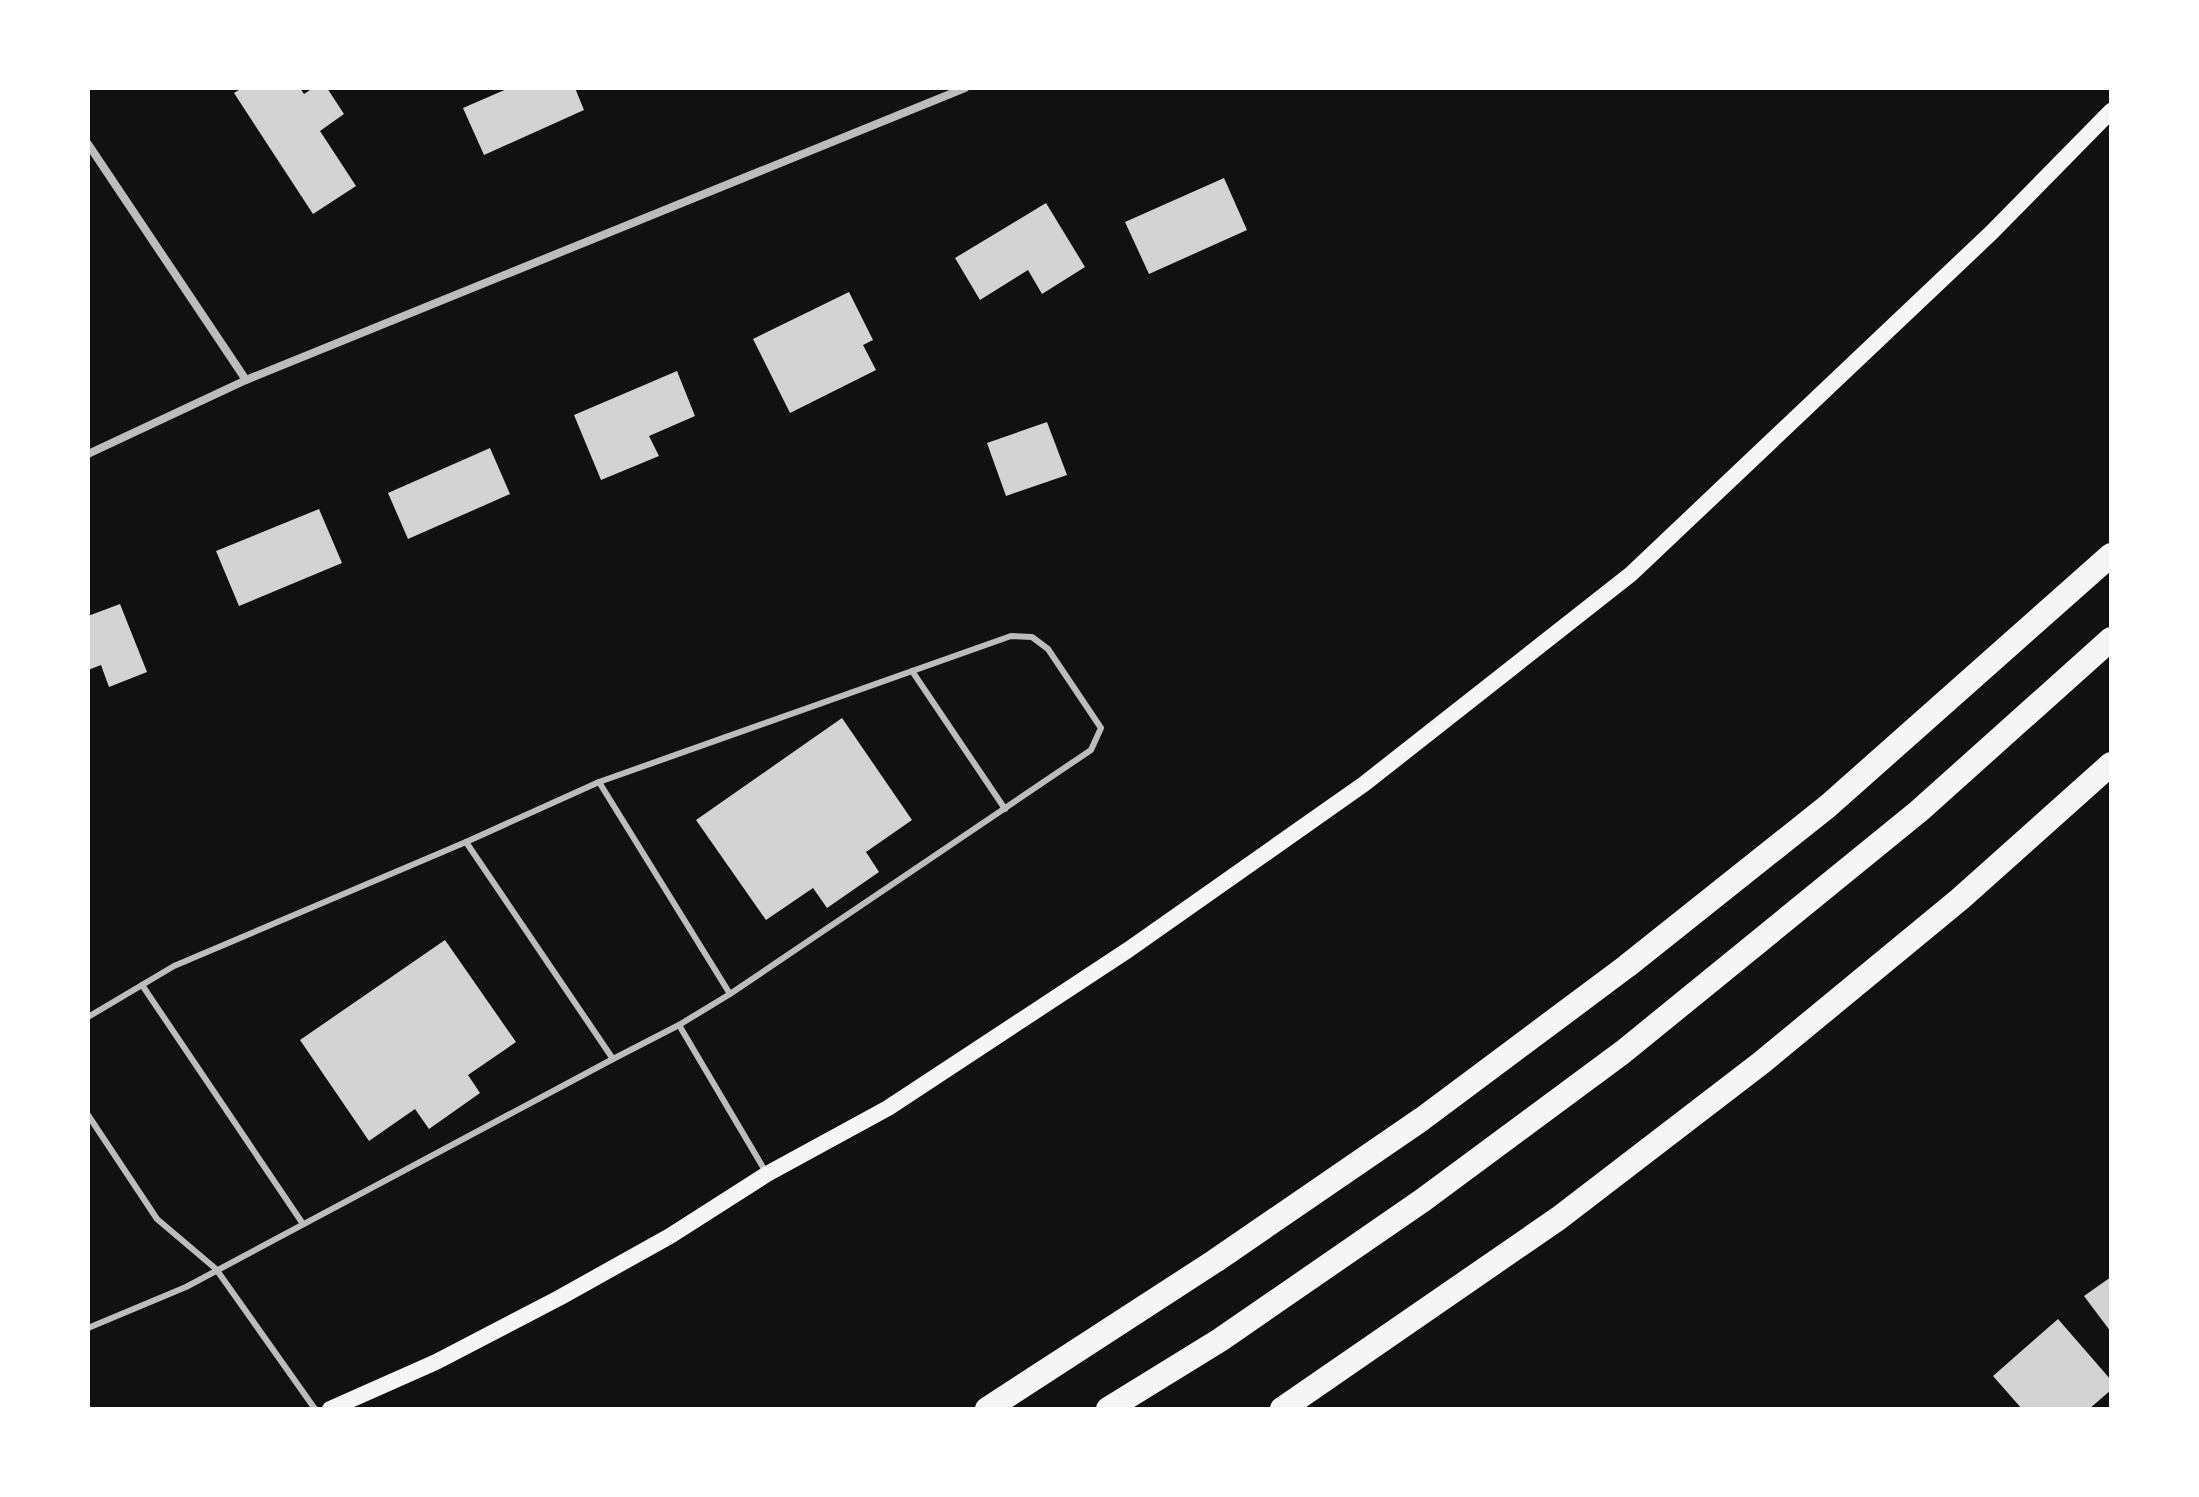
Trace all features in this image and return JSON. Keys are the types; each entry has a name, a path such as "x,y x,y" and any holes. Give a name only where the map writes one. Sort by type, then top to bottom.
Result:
{"highway":[{"path":"987,1409 1215,1261 1422,1119 1627,966 1828,806 2111,555"},
{"path":"1108,1409 1220,1340 1423,1200 1623,1052 1919,811 2111,639"},
{"path":"1282,1409 1559,1218 1761,1063 1960,899 2111,764"}],"main road":[{"path":"330,1409 436,1362 559,1298 670,1236 767,1174 888,1108 1128,950 1364,784 1641,564 1969,254 2111,111"}],"street":[{"path":"88,454 246,380 965,88"},
{"path":"88,144 246,380"}],"lane":[{"path":"88,1017 174,966 599,782 1011,636 1032,637 1048,649 1101,728 1091,750 730,994 679,1025 186,1287 88,1328"},
{"path":"912,671 1005,809"},
{"path":"599,782 730,994"},
{"path":"466,842 613,1059"},
{"path":"142,985 303,1224"},
{"path":"679,1025 767,1174"},
{"path":"88,1115 157,1219 216,1269 315,1409"}],"building":[{"path":"242,88 300,88 304,94 313,88 327,88 344,114 320,131 356,186 313,214 234,93"},
{"path":"509,88 575,88 584,110 484,155 463,108"},
{"path":"1224,178 1247,230 1149,274 1125,222"},
{"path":"1046,203 1085,267 1042,294 1028,270 980,300 955,258"},
{"path":"849,292 873,340 863,345 876,370 790,413 753,339"},
{"path":"677,371 695,416 649,436 659,456 601,480 574,415"},
{"path":"1047,422 1067,475 1006,496 987,443"},
{"path":"490,448 510,494 408,539 388,493"},
{"path":"319,509 342,563 239,606 216,551"},
{"path":"120,604 147,672 109,687 101,665 88,670 88,616"},
{"path":"842,718 912,820 866,852 879,872 827,908 813,888 766,920 696,820"},
{"path":"445,940 516,1042 468,1075 480,1093 429,1129 415,1109 369,1141 300,1040"},
{"path":"2111,1277 2111,1332 2084,1296"},
{"path":"2058,1319 2111,1380 2111,1390 2089,1409 2022,1409 1993,1376"}]}
